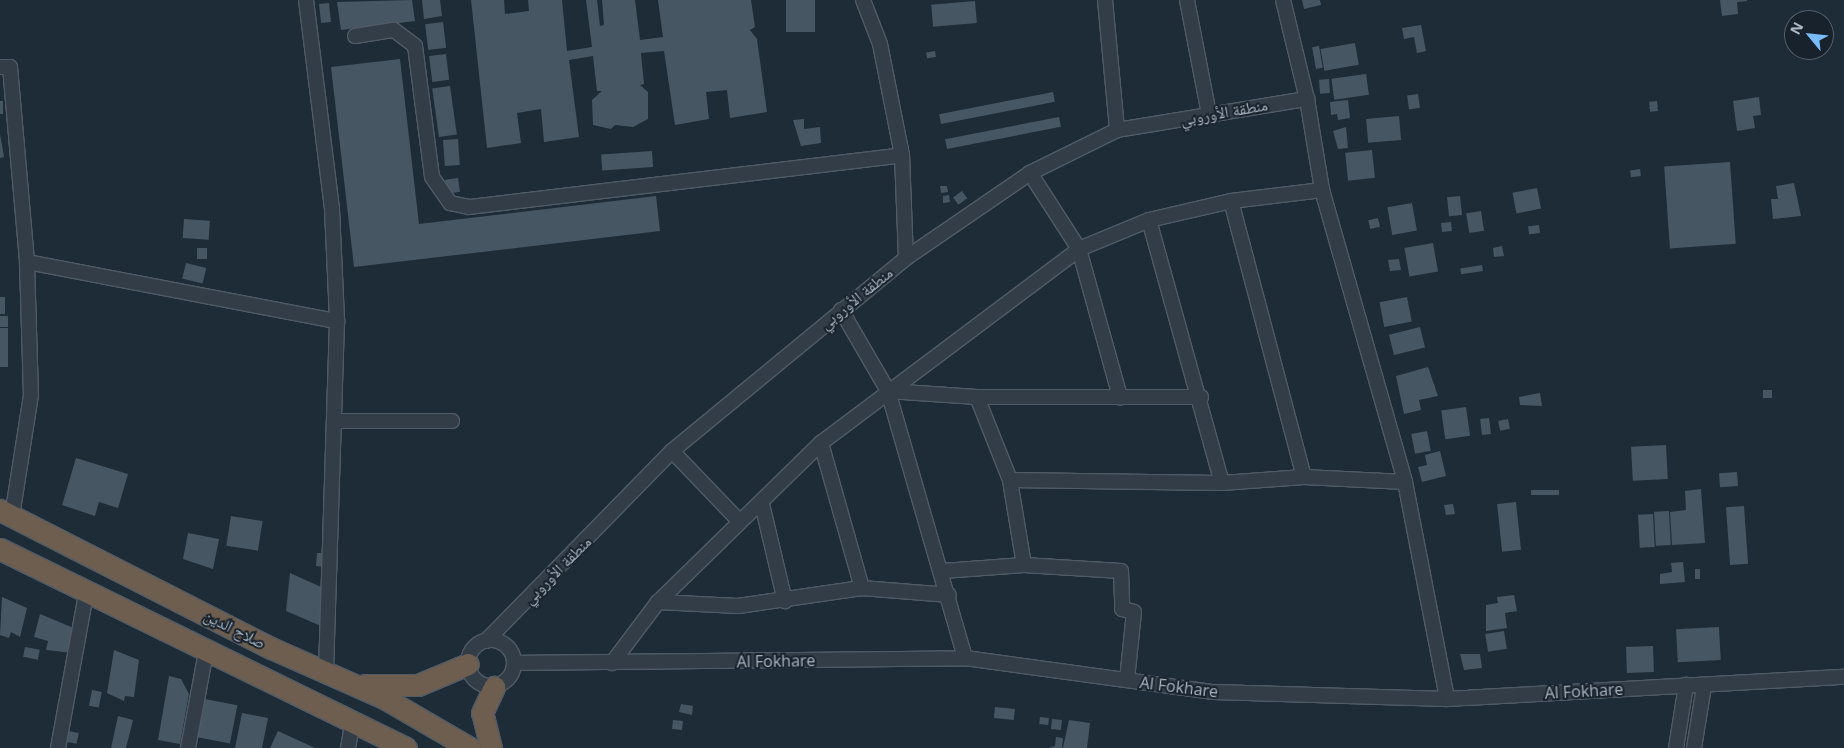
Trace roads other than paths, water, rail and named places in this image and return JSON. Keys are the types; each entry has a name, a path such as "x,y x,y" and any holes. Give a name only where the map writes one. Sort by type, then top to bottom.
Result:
{"highway":[{"name":"صلاح الدين","path":"6,514 271,648 326,670 357,685 470,748"},
{"name":"صلاح الدين","path":"0,549 86,594 353,721 405,748"},
{"path":"357,685 418,685 468,664"},
{"path":"491,748 482,713 494,687"}],"street":[{"path":"306,0 332,209 337,320 326,670"},
{"path":"863,0 880,44 902,155 906,258"},
{"path":"1105,0 1117,130"},
{"path":"1187,0 1209,114"},
{"path":"1283,0 1307,99 1322,190 1405,482 1447,699"},
{"path":"354,36 394,30 415,46 432,177 450,203 469,206 902,155"},
{"path":"0,68 10,67 27,262 31,395 6,514"},
{"name":"منطقة الأوروبي","path":"486,640 672,451 840,310 906,258 1030,173 1117,130 1307,99"},
{"path":"1030,173 1079,249 1120,397"},
{"path":"612,663 658,602 740,522 762,504 821,443 1079,249 1149,220 1232,201 1322,190"},
{"path":"1232,201 1304,477"},
{"path":"1149,220 1201,397 1222,483"},
{"path":"27,262 337,320"},
{"path":"840,310 888,391 943,571 965,658"},
{"path":"888,391 977,397 1201,397"},
{"path":"977,397 1010,480 1024,565"},
{"path":"335,421 452,421"},
{"path":"821,443 862,588"},
{"path":"672,451 740,522"},
{"path":"1010,480 1222,483 1304,477 1405,482"},
{"path":"762,504 785,601"},
{"path":"943,571 1024,565 1121,571 1122,609 1134,612 1126,680"},
{"path":"658,602 738,606 785,601 862,588 949,595"},
{"path":"58,748 86,594"},
{"path":"486,640 507,646 515,663 508,680 494,687 479,684 468,664 473,649 486,640"},
{"path":"188,748 206,652"},
{"name":"Al Fokhare","path":"515,663 965,658 1214,692 1447,699 1844,677"},
{"path":"1676,748 1686,685"},
{"path":"1694,748 1704,686"},
{"path":"348,748 353,721"}]}
